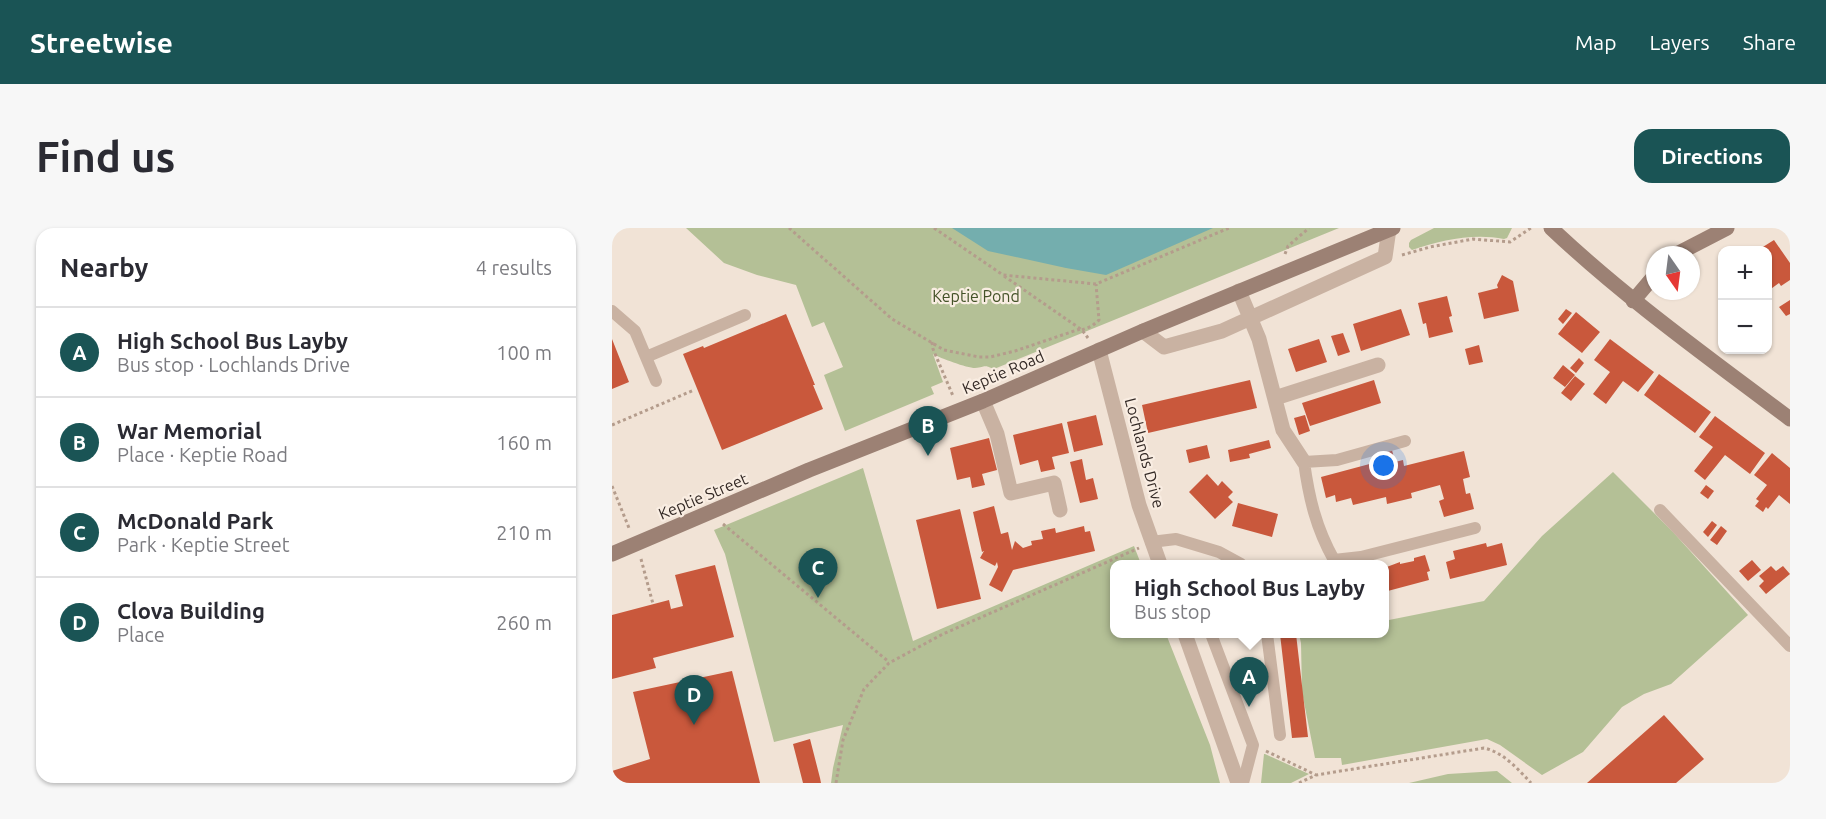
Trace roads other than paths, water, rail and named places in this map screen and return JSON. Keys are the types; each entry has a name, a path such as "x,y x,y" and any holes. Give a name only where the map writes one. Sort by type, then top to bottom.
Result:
{"main road":[{"path":"1551,228 1633,301 1790,418"},
{"path":"1692,246 1727,228"},
{"name":"Keptie Road","path":"809,470 983,401 1143,331 1391,229"},
{"path":"1633,301 1646,286"},
{"name":"Keptie Street","path":"612,554 809,470"}],"street":[{"name":"Keptie Road","path":"1250,318 1385,257 1391,229"},
{"path":"1239,291 1259,339 1283,430 1304,462"},
{"path":"1143,331 1164,347 1222,331 1250,318"},
{"name":"Lochlands Drive","path":"1099,350 1139,505 1158,560"},
{"path":"1275,398 1378,365"},
{"path":"983,401 997,434 1011,493 1054,483 1060,510"},
{"path":"1187,638 1238,783"}],"lane":[{"path":"612,312 635,331 656,381"},
{"path":"646,357 745,315"},
{"path":"1405,441 1337,460 1304,462 1308,489 1322,537 1334,560 1361,557 1475,528"},
{"path":"1660,510 1790,646"},
{"path":"1151,542 1176,539 1219,552 1234,560"},
{"path":"1213,638 1253,745 1243,783"},
{"path":"1268,638 1280,735"}],"water":[{"name":"Keptie Pond","path":"952,228 1213,228 1106,275 988,251"}],"place":[{"name":"War Memorial","path":"928,456"},
{"name":"McDonald Park","path":"818,598"},
{"name":"High School Bus Layby","path":"1249,707"},
{"name":"Clova Building","path":"694,725"}]}
